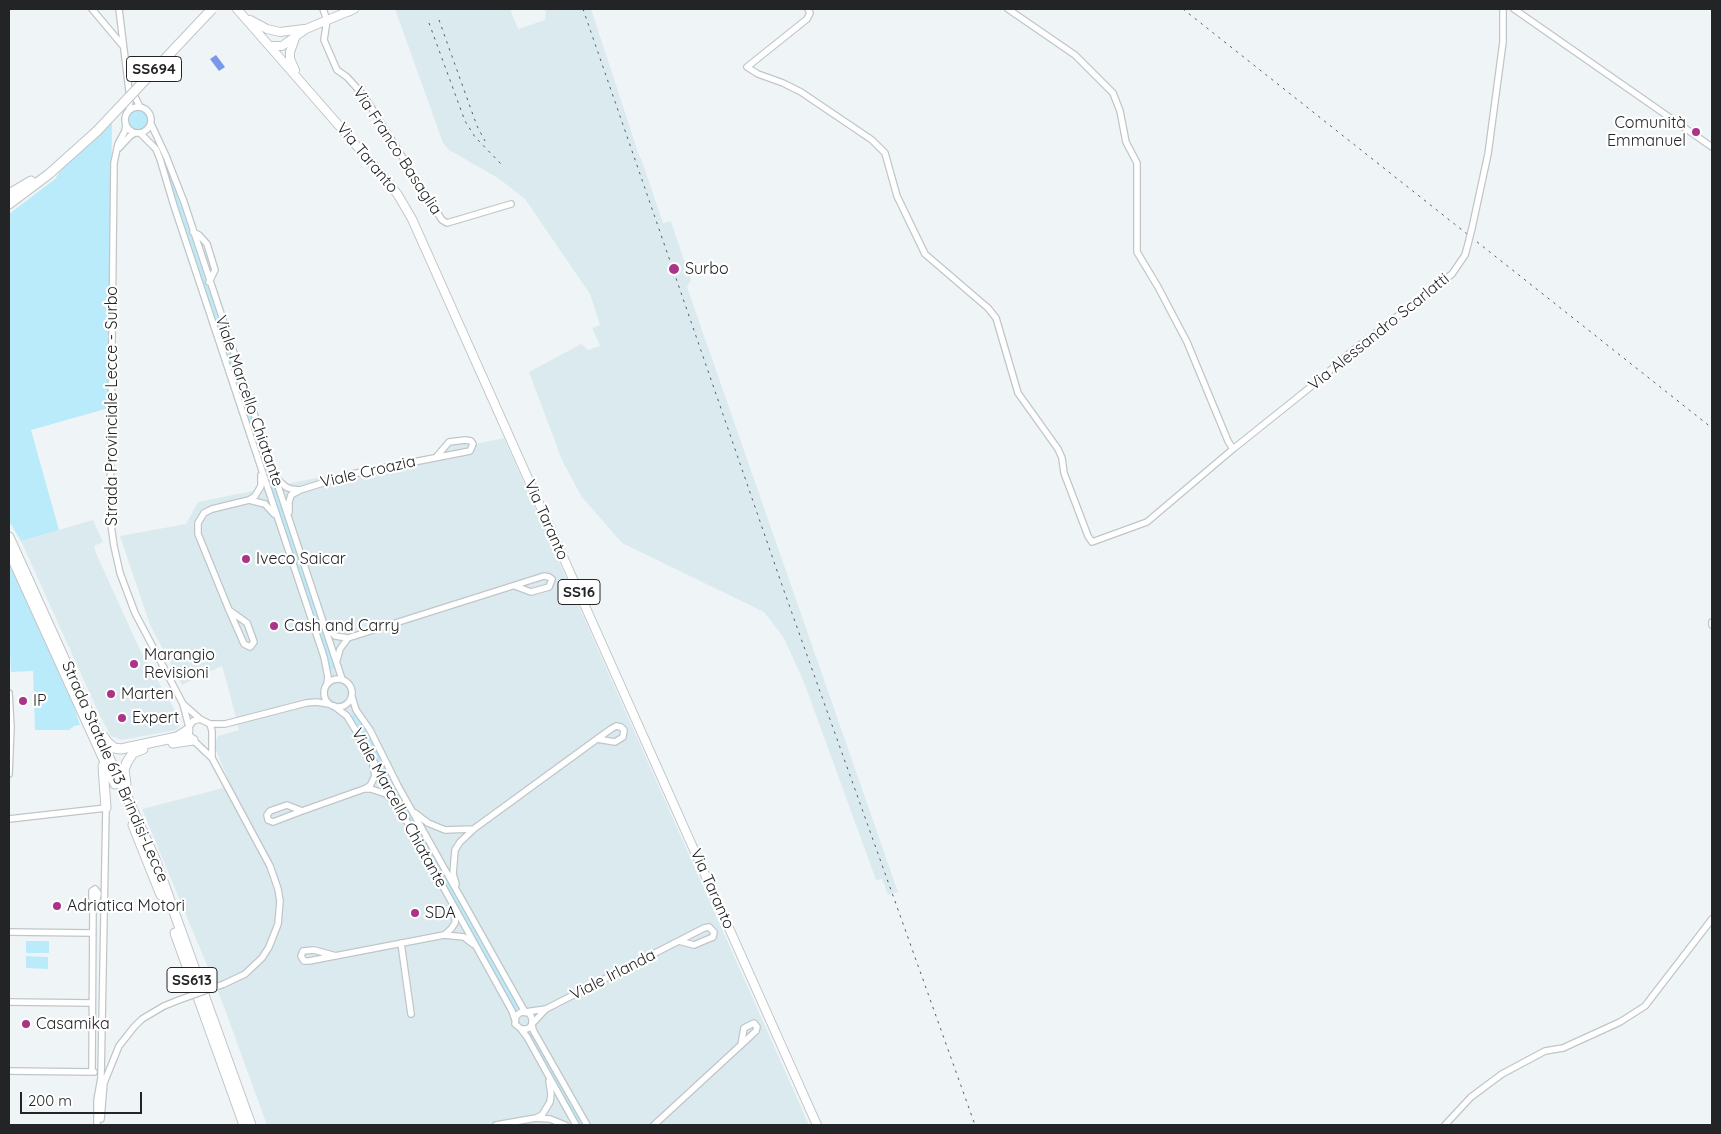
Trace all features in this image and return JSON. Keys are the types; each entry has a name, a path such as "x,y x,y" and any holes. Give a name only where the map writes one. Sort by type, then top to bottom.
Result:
{"highway":[{"name":"SS694","path":"9,196 31,181 95,129 204,9"},
{"name":"SS694","path":"9,206 43,182 212,9"},
{"name":"Strada Statale 613 Brindisi-Lecce","path":"9,537 155,859 251,1125"},
{"name":"Strada Statale 613 Brindisi-Lecce","path":"10,555 149,862 244,1125"},
{"path":"77,684 85,695 107,742 114,748 132,748 177,737 188,729"},
{"path":"82,713 83,721 104,772 106,808"},
{"path":"141,829 139,814 124,780 124,770 127,762 133,753 145,748 194,741"}],"main road":[{"name":"Via Taranto","path":"237,9 383,176 398,195 412,219 817,1125"},
{"path":"280,32 274,37 270,46 282,46 306,29 352,10"},
{"path":"244,17 258,25 280,32 306,29"},
{"path":"297,35 290,48 290,59 302,82"}],"street":[{"path":"92,9 123,46"},
{"path":"119,9 130,99 130,110 126,117 126,124"},
{"path":"323,9 327,20"},
{"name":"Via Alessandro Scarlatti","path":"808,9 810,13 807,18 747,67 758,74 801,92 872,140 885,153 897,196 925,254 988,308 996,318 1018,393 1058,449 1062,458 1064,473 1092,542 1147,522 1351,352 1452,274 1464,255 1468,244 1488,154 1503,42 1503,9"},
{"path":"1008,9 1075,55 1112,93 1120,111 1126,142 1138,163 1138,252 1187,342 1233,449"},
{"path":"1514,9 1712,147"},
{"name":"Via Franco Basaglia","path":"327,20 324,40 337,70 347,77 364,96 442,220 447,223 511,204"},
{"path":"109,28 117,26 120,21"},
{"name":"Viale Marcello Chiatante","path":"127,83 140,107 148,111 151,124 166,156 342,679 352,688 352,697 356,710 370,730 411,810 525,1012 531,1016 533,1030 587,1125"},
{"path":"130,110 140,107"},
{"name":"Viale Marcello Chiatante","path":"126,124 128,128 156,149 160,159 324,657 328,677 325,697 347,716 365,746 512,1011 517,1027 527,1037 576,1125"},
{"name":"Strada Provinciale Lecce - Surbo","path":"126,124 114,162 110,518 114,546 125,589 144,631 183,704 188,729"},
{"path":"116,152 130,136 147,130 151,124"},
{"path":"193,232 199,235 207,244 216,270 209,282"},
{"name":"Viale Croazia","path":"289,521 289,502 292,495 300,490 352,474 470,451 473,444 465,440 449,442 437,456"},
{"path":"229,610 247,623 254,642 250,647 244,644 229,610 198,534 198,523 204,513 212,509 249,500 259,492 261,470"},
{"name":"Viale Croazia","path":"274,476 286,487 300,490"},
{"path":"249,500 265,504 278,520"},
{"path":"322,622 335,636 348,638 544,576 552,579 549,587 531,592 515,586"},
{"path":"336,662 340,649 348,638"},
{"path":"306,704 321,694 334,679 342,679"},
{"path":"9,692 9,774"},
{"path":"99,1125 104,1083 116,1052 134,1027 152,1013 179,1000 224,984 249,971 270,947 278,924 280,901 270,866 212,758 194,741 188,729 193,721 200,719 210,724 225,724 316,702 343,706 352,697"},
{"name":"Strada Provinciale Lecce - Surbo","path":"183,704 200,719"},
{"path":"210,724 212,758"},
{"path":"194,741 205,741 211,733 225,724"},
{"path":"459,893 453,874 455,850 460,842 475,828 597,739"},
{"path":"302,811 287,805 270,811 266,815 268,820 272,822 364,789 370,786 375,776 375,769 365,746"},
{"path":"364,789 372,789 386,794 398,806"},
{"path":"9,819 106,808 101,1072 97,1100 99,1125"},
{"path":"411,810 428,823 445,830 475,828"},
{"path":"92,1072 93,903"},
{"path":"444,935 455,923 456,909"},
{"path":"1445,1125 1471,1097 1502,1074 1545,1051 1563,1048 1620,1022 1644,1006 1712,919"},
{"name":"Viale Irlanda","path":"525,1012 546,1008 704,928 709,927 714,932 713,936 694,945 679,941"},
{"path":"9,932 92,933"},
{"path":"336,956 314,950 304,951 300,956 304,961 310,961 336,956 401,943 444,935 464,937 480,952"},
{"path":"401,943 411,1014"},
{"path":"9,1002 92,1003"},
{"name":"Viale Irlanda","path":"532,1024 546,1008"},
{"path":"515,1020 518,1014 525,1012"},
{"path":"521,1029 527,1029 532,1024"},
{"path":"654,1125 741,1045"},
{"path":"9,1071 101,1072"},
{"path":"536,1118 542,1114 550,1102 551,1094 548,1075"},
{"path":"496,1125 536,1118 565,1125"}],"shaded area":[{"path":"395,9 510,9 518,29 545,20 546,9 591,9 663,223 671,221 691,280 687,287 898,892 888,895 882,879 876,880 805,685 784,638 764,612 622,543 581,496 562,460 529,372 581,344 588,350 600,346 592,328 600,325 590,294 525,199 498,178 449,150 443,143"},
{"path":"138,110 145,113 148,120 145,127 138,130 131,127 128,120 131,113"},
{"path":"112,121 109,408 31,430 59,530 21,541 9,521 9,214 55,179 61,170"},
{"path":"161,154 164,155 335,668 331,670"},
{"path":"469,436 476,444 504,438 809,1125 267,1125 223,1004 142,809 231,786 214,746 218,736 239,730 222,666 182,685 150,625 120,536 186,524 198,502 435,454 448,440"},
{"path":"93,520 103,542 94,546 96,553 140,650 180,719 180,725 176,730 122,740 111,736 100,716 21,541"},
{"path":"9,563 74,707 80,725 74,726 69,730 35,730 33,671 11,672"},
{"path":"354,714 368,731 393,782 519,1010 516,1011 368,744 350,716"},
{"path":"26,941 49,941 49,953 26,953"},
{"path":"26,956 48,957 48,969 26,968"},
{"path":"531,1031 584,1125 580,1125 527,1033"}],"water":[{"path":"216,55 225,67 219,71 210,59"}],"railway":[{"path":"583,9 783,588 975,1125"},
{"path":"1183,9 1712,428"},
{"path":"439,20 477,126 485,141"},
{"path":"429,23 465,121 475,137 503,166"}],"place":[{"name":"Comunità Emmanuel","path":"1696,132"},
{"name":"Surbo","path":"674,269"},
{"name":"Iveco Saicar","path":"246,559"},
{"name":"Cash and Carry","path":"274,626"},
{"name":"Marangio Revisioni","path":"134,664"},
{"name":"Marten","path":"111,694"},
{"name":"IP","path":"23,701"},
{"name":"Expert","path":"122,718"},
{"name":"Adriatica Motori","path":"57,906"},
{"name":"SDA","path":"415,913"},
{"name":"Casamika","path":"26,1024"}]}
